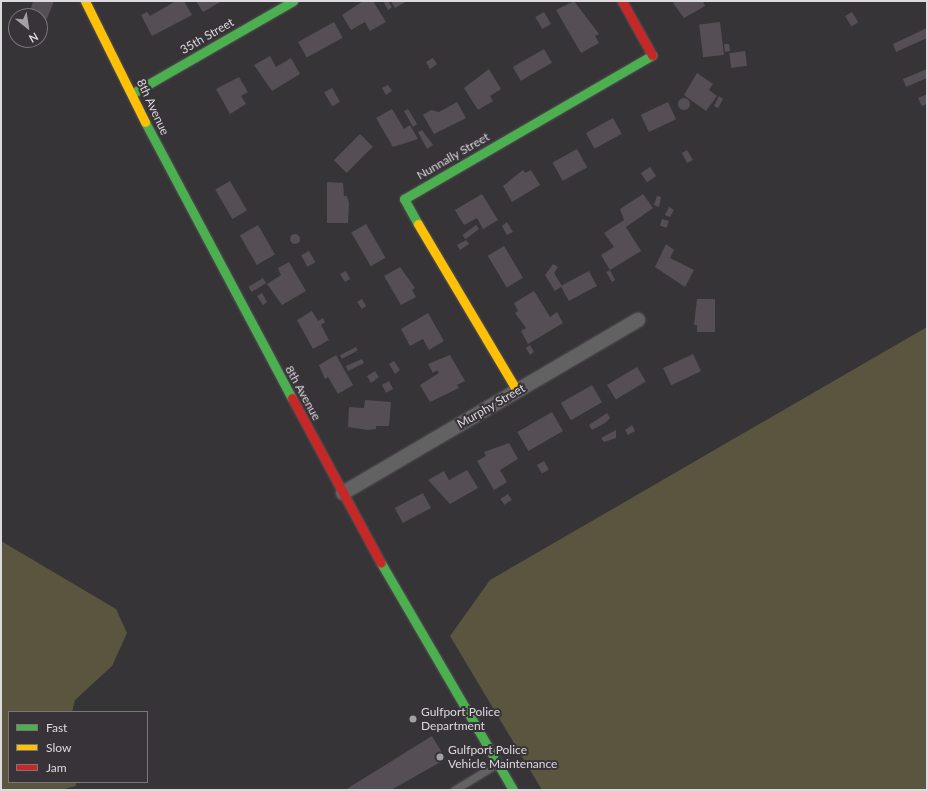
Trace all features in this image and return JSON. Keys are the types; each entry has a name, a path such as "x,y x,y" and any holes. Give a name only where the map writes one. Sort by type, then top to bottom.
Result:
{"street":[{"name":"8th Avenue","path":"85,1 133,93 175,183 343,492 513,790"},
{"name":"35th Street","path":"133,93 293,1"},
{"name":"Nunnally Street","path":"517,391 404,199 653,54 622,1"},
{"name":"Murphy Street","path":"343,492 638,320"}],"lane":[{"path":"454,790 497,764"}],"shaded area":[{"path":"927,327 927,790 542,790 450,636 490,580"},
{"path":"1,541 116,609 127,633 112,666 75,700 72,711 8,711 8,783 76,783 76,786 60,790 1,790"}],"building":[{"path":"33,1 54,1 48,16 48,8 31,8"},
{"path":"176,1 184,1 192,15 152,36 141,15 147,12 150,16"},
{"path":"196,1 222,1 203,12"},
{"path":"363,1 373,1 386,22 370,31 365,22 351,30 342,15"},
{"path":"383,1 388,1 392,7 388,10"},
{"path":"391,1 407,1 395,8"},
{"path":"574,1 599,34 595,36 599,43 581,53 556,10"},
{"path":"676,1 703,1 705,6 684,18 673,3"},
{"path":"544,12 551,24 542,29 535,17"},
{"path":"852,12 858,22 851,26 845,16"},
{"path":"334,22 343,38 307,58 298,42"},
{"path":"720,22 724,55 703,57 699,25"},
{"path":"927,28 927,38 896,52 893,44"},
{"path":"724,44 729,44 730,51 725,52"},
{"path":"544,49 552,63 521,81 513,67"},
{"path":"745,51 747,66 731,68 729,53"},
{"path":"270,56 276,67 291,58 300,74 272,91 254,65"},
{"path":"433,58 437,64 430,69 426,62"},
{"path":"489,69 501,89 490,96 493,101 478,110 464,88"},
{"path":"927,69 927,78 906,87 903,79"},
{"path":"697,73 713,84 709,90 717,96 706,111 684,95"},
{"path":"239,77 248,92 241,96 246,104 230,114 216,89"},
{"path":"388,85 392,91 386,95 382,88"},
{"path":"332,88 340,102 332,106 324,92"},
{"path":"927,94 927,104 922,106 918,98"},
{"path":"719,96 723,99 718,108 714,106"},
{"path":"686,98 689,99 689,109 682,110 679,109 678,102 679,99"},
{"path":"457,102 466,118 434,134 423,115 431,110 439,112"},
{"path":"668,102 676,119 649,132 641,115"},
{"path":"392,109 404,129 410,125 418,139 393,147 376,118"},
{"path":"408,109 417,124 413,127 404,111"},
{"path":"613,118 622,134 595,149 586,133"},
{"path":"422,130 433,145 427,149 418,132"},
{"path":"360,134 373,147 347,173 334,160"},
{"path":"577,149 587,167 563,181 553,163"},
{"path":"687,150 693,160 687,163 682,153"},
{"path":"650,167 656,176 647,182 641,173"},
{"path":"523,170 525,173 531,170 540,185 512,202 503,186"},
{"path":"230,181 247,210 232,219 215,190"},
{"path":"327,182 343,183 344,196 347,196 349,203 348,223 327,223"},
{"path":"482,194 498,220 483,229 477,218 464,225 455,210"},
{"path":"643,194 653,208 626,227 641,251 610,270 601,255 614,247 604,233 624,220 620,209"},
{"path":"657,196 661,197 659,207 654,205"},
{"path":"669,207 674,210 670,217 665,215"},
{"path":"662,219 669,221 667,228 660,226"},
{"path":"507,222 513,232 507,235 502,226"},
{"path":"366,224 386,258 371,266 351,232"},
{"path":"258,225 275,254 257,265 240,236"},
{"path":"476,225 479,229 465,239 462,235"},
{"path":"295,234 300,239 295,244 290,239"},
{"path":"466,240 469,244 460,250 457,245"},
{"path":"666,244 674,250 670,258 694,270 685,287 655,267"},
{"path":"504,246 523,278 507,288 488,256"},
{"path":"309,251 315,262 307,267 301,255"},
{"path":"289,262 306,291 282,305 267,284 281,275 278,268"},
{"path":"553,264 558,267 554,273 562,286 555,291 545,275"},
{"path":"400,267 415,288 412,290 416,297 401,305 384,276"},
{"path":"610,270 615,280 612,282 606,272"},
{"path":"346,271 350,279 345,282 340,274"},
{"path":"589,271 597,286 569,301 561,286"},
{"path":"263,278 266,283 252,292 248,287"},
{"path":"534,291 550,317 557,312 563,323 528,344 521,331 526,328 515,313 518,311 514,303"},
{"path":"262,293 267,302 263,305 257,296"},
{"path":"362,299 366,306 362,309 357,302"},
{"path":"697,299 715,299 715,332 697,332 697,325 694,325"},
{"path":"312,311 318,321 323,318 325,322 321,325 329,340 313,349 297,320"},
{"path":"428,313 444,341 429,350 423,339 410,346 401,329"},
{"path":"530,345 534,352 530,355 526,348"},
{"path":"356,347 358,351 342,359 340,355"},
{"path":"693,354 701,371 671,385 663,368"},
{"path":"336,355 353,385 338,394 328,377 325,379 319,365"},
{"path":"450,355 465,381 457,385 459,388 430,402 420,385 439,373 437,370 433,373 428,364"},
{"path":"362,359 364,363 348,371 346,366"},
{"path":"394,361 400,370 395,374 389,364"},
{"path":"637,367 646,382 616,400 607,385"},
{"path":"375,371 379,377 371,383 367,376"},
{"path":"389,381 393,389 386,393 382,385"},
{"path":"592,385 602,402 571,420 561,403"},
{"path":"365,400 391,402 389,426 376,426 376,429 368,430 348,427 349,407 364,408"},
{"path":"552,412 563,431 528,451 517,432"},
{"path":"607,413 610,418 605,423 592,430 589,425"},
{"path":"632,425 635,431 628,435 625,430"},
{"path":"616,430 616,438 604,442 601,438"},
{"path":"509,443 518,459 500,470 507,482 494,490 477,461 486,456 484,452"},
{"path":"544,461 549,470 542,474 537,465"},
{"path":"467,470 478,488 450,504 428,480 444,471 449,480"},
{"path":"423,493 431,508 403,523 395,508"},
{"path":"508,494 512,500 504,505 501,499"},
{"path":"432,736 446,759 391,790 345,790"}],"traffic: fast":[{"path":"133,93 293,1"},
{"path":"418,224 404,199 652,55"},
{"path":"145,122 292,398"},
{"path":"381,563 513,790"}],"traffic: slow":[{"path":"85,1 145,122"},
{"path":"418,224 517,391"}],"traffic: jam":[{"path":"622,1 652,55"},
{"path":"292,398 381,563"}],"place":[{"name":"Gulfport Police Department","path":"413,719"},
{"name":"Gulfport Police Vehicle Maintenance","path":"440,757"}]}
